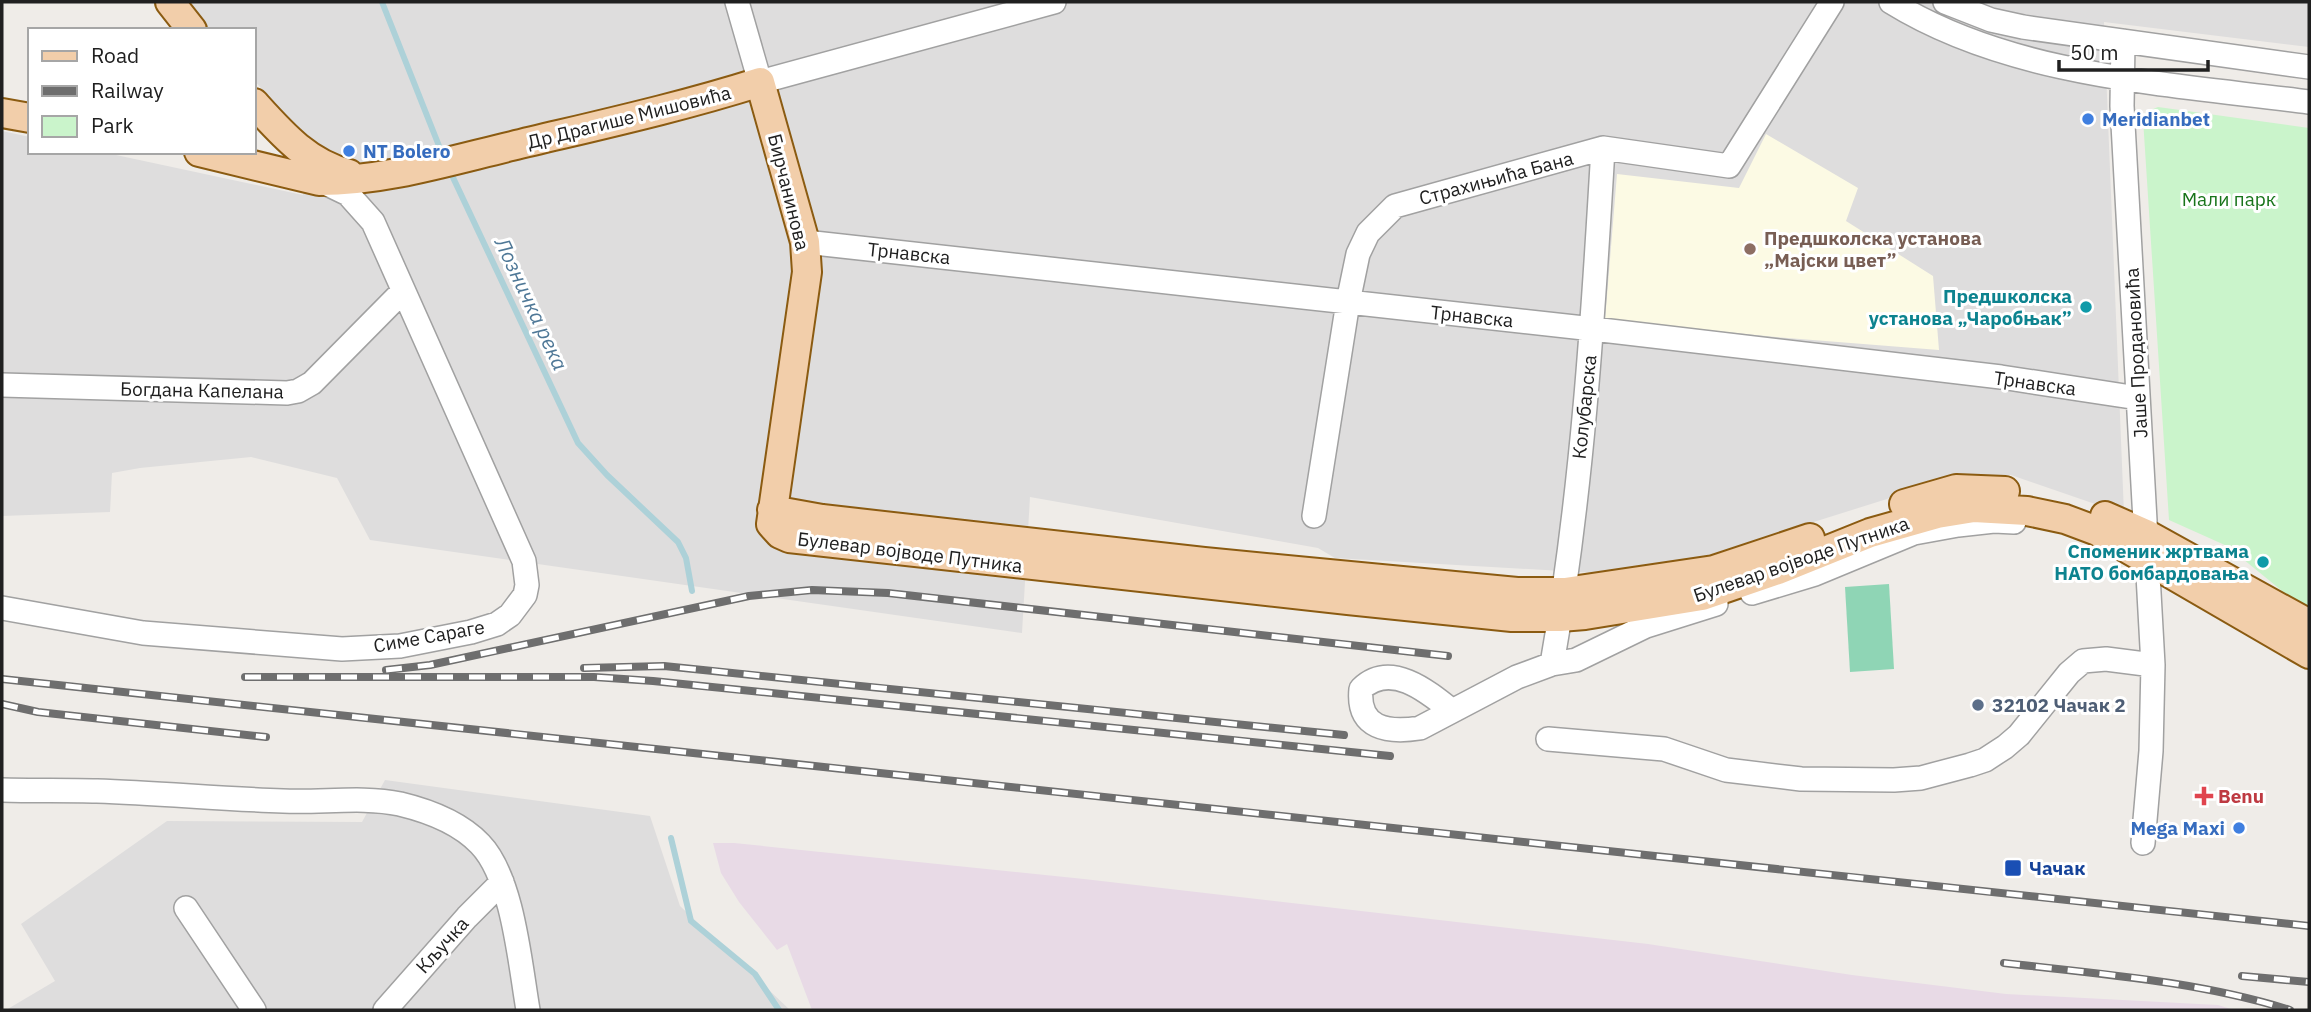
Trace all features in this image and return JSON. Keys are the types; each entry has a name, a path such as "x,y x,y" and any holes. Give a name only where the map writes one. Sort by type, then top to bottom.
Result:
{"main road":[{"path":"170,2 190,28"},
{"name":"Др Драгише Мишовића","path":"207,154 319,181 366,176 446,162 760,82"},
{"name":"Бирчанинова","path":"760,82 805,242 807,272 772,510"},
{"path":"256,105 289,143 304,154 323,165 366,176"},
{"path":"2,113 28,118"},
{"name":"Булевар војводе Путника","path":"772,510 822,519 1204,562 1517,592 1562,604 1714,570 1842,528 1900,505 1956,489 2017,491 2098,512 2146,553"},
{"path":"2146,553 2309,624"},
{"path":"2146,553 2309,653"}],"street":[{"name":"Бирчанинова","path":"737,2 760,82"},
{"name":"Др Драгише Мишовића","path":"760,82 1054,2"},
{"name":"Страхињића Бана","path":"1314,516 1358,254 1368,233 1382,216 1395,206 1603,148 1730,166 1832,2"},
{"path":"1891,2 1934,25 1998,50 2035,60 2121,77 2309,102"},
{"path":"1945,2 1991,20 2023,27 2309,67"},
{"name":"Јаше Продановића","path":"2123,41 2121,77 2153,664 2151,751 2143,843"},
{"name":"Колубарска","path":"1552,664 1562,604 1592,329 1603,148"},
{"name":"Симе Сараге","path":"2,608 143,632 342,649 400,646 471,632 497,624 510,615 525,595 527,585 524,561 373,222 366,176"},
{"name":"Симе Сараге","path":"319,181 348,194 373,222"},
{"name":"Трнавска","path":"805,242 1592,329 2001,377 2138,398"},
{"name":"Богдана Капелана","path":"2,385 288,393 298,391 312,383 402,291"},
{"path":"1451,711 1517,677 1552,664 1576,660 1646,626 1815,574 1914,533 1994,521 2041,523 2146,553"},
{"path":"1548,739 1664,749 1726,770 1801,779 1921,778 1985,760 2005,747 2019,735 2068,673 2083,662 2106,659 2153,664"},
{"path":"2,790 96,791 399,804 428,812 462,828 482,845 494,863 513,923 528,1010"},
{"name":"Кључка","path":"385,1010 502,883"},
{"path":"186,908 254,1010"}],"shaded area":[{"path":"186,2 2309,2 2309,47 2104,22 2124,514 2011,475 1957,477 1683,563 1596,573 1335,558 1318,548 1030,497 1022,633 370,540 337,478 251,457 112,473 110,512 2,516 2,131 28,137 28,154 111,154 303,195 310,145 256,82 256,28 208,28"},
{"name":"Предшколска установа „Мајски цвет”","path":"1766,134 1858,188 1846,221 1933,276 1939,350 1605,320 1617,174 1739,188"},
{"path":"385,780 650,816 680,906 790,1010 6,1010 55,981 21,924 167,821 362,822"},
{"path":"713,843 1084,879 1648,944 1852,975 2006,994 2218,1005 2234,1010 812,1010 787,944 777,950 739,902 721,873"}],"green space":[{"name":"Мали парк","path":"2158,107 2309,128 2309,613 2227,546 2169,520 2143,119 2146,112"},
{"path":"1889,584 1894,669 1850,672 1845,587"}],"waterway":[{"name":"Лозничка река","path":"382,2 443,156"},
{"name":"Лозничка река","path":"449,169 578,443 607,475 678,542 686,558 692,591"},
{"name":"Лозничка река","path":"671,838 691,921 755,974 779,1010"}],"railway":[{"path":"386,670 430,665 749,596 812,590 888,593 1448,656"},
{"path":"584,668 664,666 1344,735"},
{"path":"245,677 594,677 653,681 1390,756"},
{"path":"2,679 2309,926"},
{"path":"2,704 38,712 266,737"},
{"path":"2004,963 2184,985 2290,1010"},
{"path":"2242,976 2309,982"}],"place":[{"name":"Meridianbet","path":"2088,119"},
{"name":"NT Bolero","path":"349,151"},
{"name":"Предшколска установа „Мајски цвет”","path":"1750,249"},
{"name":"Предшколска установа „Чаробњак”","path":"2086,307"},
{"name":"Споменик жртвама НАТО бомбардовања","path":"2263,562"},
{"name":"32102 Чачак 2","path":"1978,705"},
{"name":"Benu","path":"2204,796"},
{"name":"Mega Maxi","path":"2239,828"},
{"name":"Чачак","path":"2013,868"}]}
